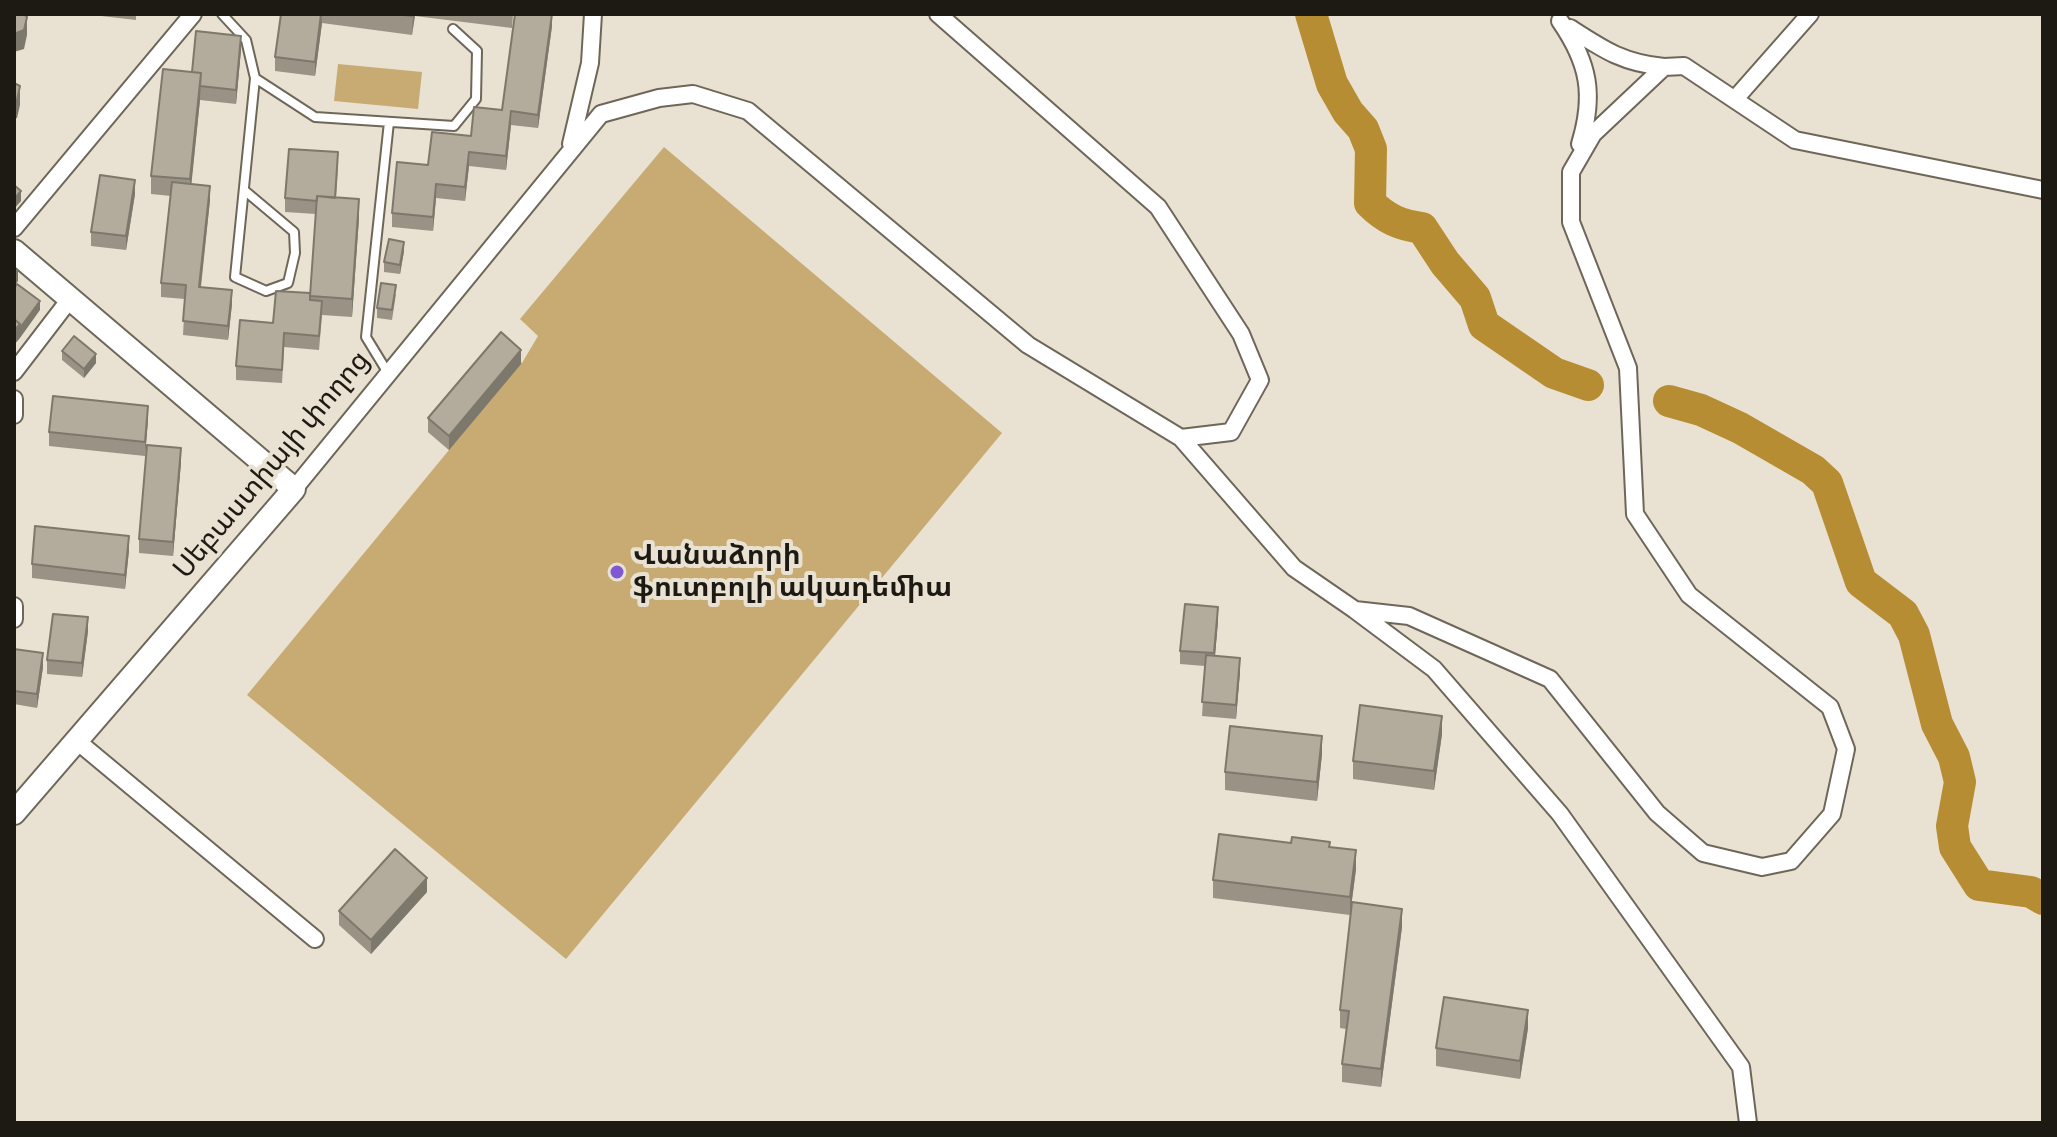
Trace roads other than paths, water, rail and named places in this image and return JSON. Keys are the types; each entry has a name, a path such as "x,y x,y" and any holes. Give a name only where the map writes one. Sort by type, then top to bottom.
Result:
{"street":[{"path":"14,228 193,14"},
{"path":"570,149 586,86 593,14"},
{"path":"938,14 1158,207 1241,334 1260,380 1231,432 1181,438"},
{"path":"1735,99 1810,14"},
{"path":"1557,18 1606,51 1638,65 1684,66 1795,140 2043,190"},
{"path":"1355,610 1409,616 1550,679 1657,813 1703,853 1762,867 1791,861 1832,814 1846,749 1830,707 1689,595 1635,514 1628,368 1571,222 1571,172 1585,128 1587,74 1578,46 1557,18"},
{"path":"1571,172 1593,134 1664,67"},
{"name":"Սեբաստիայի փողոց","path":"14,813 294,489 601,114 659,98 693,94 748,111 1028,345 1181,438 1294,568 1434,669 1560,814 1741,1067 1748,1123"},
{"path":"14,251 294,489"},
{"path":"14,372 70,299"},
{"path":"14,399 14,415"},
{"path":"14,606 14,619"},
{"path":"77,741 315,939"}],"lane":[{"path":"222,14 246,40 255,78 235,277 266,291 288,283 295,253 294,232 244,190"},
{"path":"255,78 315,117 454,126 476,99 477,51 453,29"},
{"path":"388,373 366,337 389,122"}],"waterway":[{"path":"1311,14 1332,84 1348,112 1363,129 1371,149 1370,203 1394,220 1422,228 1445,263 1475,298 1484,325 1554,373 1588,385"},
{"path":"1669,401 1701,410 1740,428 1813,470 1827,483 1861,582 1903,614 1914,635 1937,724 1954,757 1960,782 1952,826 1955,847 1979,885 2031,892 2043,899"}],"place":[{"name":"Վանաձորի ֆուտբոլի ակադեմիա","path":"617,572"}]}
